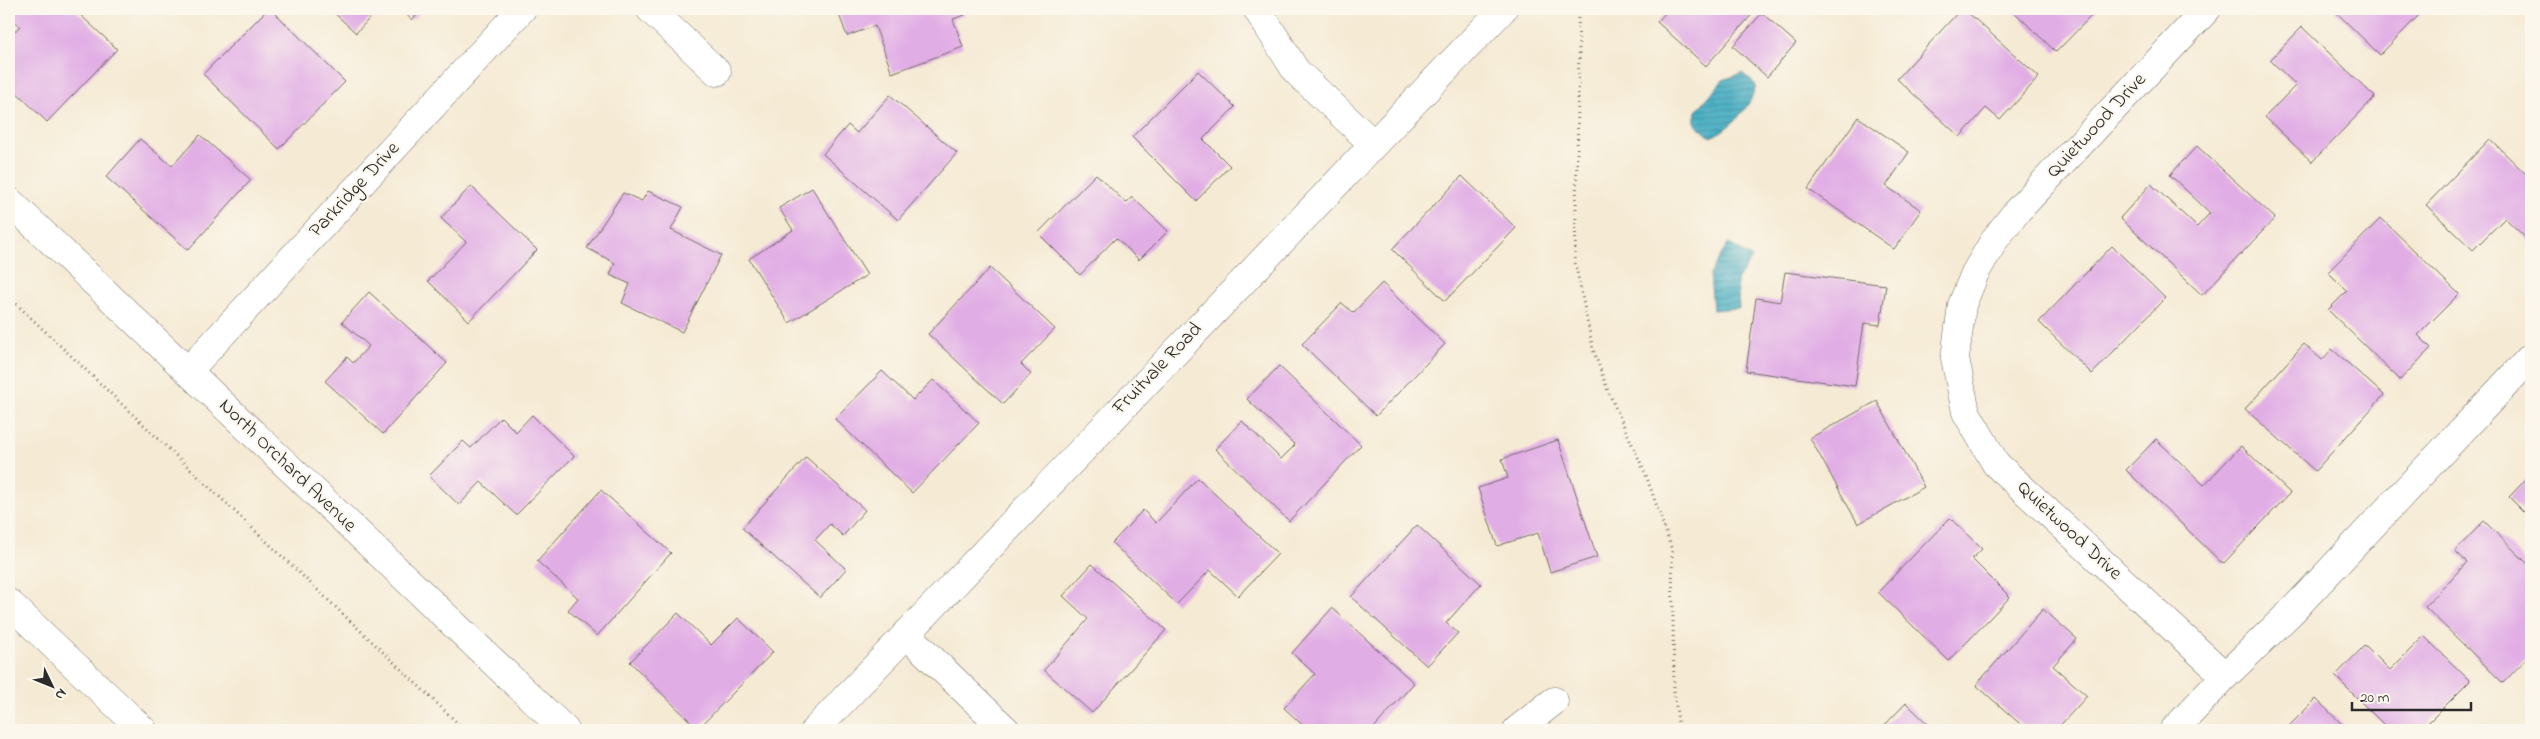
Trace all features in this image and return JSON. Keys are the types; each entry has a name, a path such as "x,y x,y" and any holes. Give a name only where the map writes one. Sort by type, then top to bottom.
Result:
{"street":[{"name":"Parkridge Drive","path":"188,372 522,9"},
{"path":"650,9 717,72"},
{"path":"1256,9 1296,71 1373,144"},
{"name":"Fruitvale Road","path":"815,730 1503,9"},
{"name":"Quietwood Drive","path":"2207,9 2018,210 1995,239 1975,273 1962,305 1954,358 1966,412 1996,464 2225,676"},
{"name":"North Orchard Avenue","path":"9,201 565,730"},
{"path":"2174,730 2225,676 2293,610 2531,357"},
{"path":"9,603 143,730"},
{"path":"906,634 1006,730"},
{"path":"1517,730 1554,702"}],"path":[{"path":"1574,9 1578,17 1579,50 1575,262 1593,348 1608,391 1646,475 1672,550 1674,691 1680,730"},
{"path":"9,297 465,730"}],"water":[{"path":"1742,73 1756,85 1750,101 1732,123 1718,134 1710,137 1694,123 1696,111 1723,80"},
{"path":"1728,243 1752,258 1737,281 1739,308 1713,310 1710,275"}],"building":[{"path":"9,9 74,9 117,49 47,122 9,85 9,38 20,26 9,16"},
{"path":"268,9 271,9 345,82 279,149 203,74"},
{"path":"330,9 378,9 356,33"},
{"path":"400,9 423,9 412,20"},
{"path":"837,9 963,9 965,15 953,19 963,47 892,73 875,26 847,36"},
{"path":"1669,9 1757,9 1706,66 1657,22"},
{"path":"1961,9 1964,9 2039,77 2000,120 1986,108 1960,137 1897,79"},
{"path":"2011,9 2098,9 2056,52"},
{"path":"2333,9 2425,9 2380,55"},
{"path":"1762,13 1796,43 1767,77 1733,46"},
{"path":"2302,27 2375,97 2312,162 2265,117 2296,85 2270,60"},
{"path":"1198,71 1235,107 1203,139 1230,166 1196,201 1132,137"},
{"path":"890,95 957,153 898,220 823,154 848,125 857,133"},
{"path":"1858,117 1909,152 1886,186 1921,210 1894,249 1808,189"},
{"path":"200,135 251,180 188,250 106,177 140,139 172,166"},
{"path":"2490,139 2531,179 2531,243 2505,218 2473,250 2426,205"},
{"path":"2197,146 2275,218 2202,295 2120,218 2151,184 2197,227 2210,213 2170,175"},
{"path":"1096,174 1126,203 1132,197 1168,231 1139,260 1116,238 1080,275 1038,233"},
{"path":"1462,176 1516,228 1445,301 1392,249"},
{"path":"471,186 537,250 469,321 428,281 466,242 441,218"},
{"path":"812,188 867,275 789,323 749,259 793,230 779,208"},
{"path":"648,191 683,207 671,230 721,255 682,332 622,303 630,284 610,275 615,263 587,248 623,193 642,201"},
{"path":"2381,218 2459,294 2418,335 2431,348 2400,380 2328,310 2347,291 2328,272"},
{"path":"2112,246 2165,298 2092,374 2039,322"},
{"path":"990,268 1055,329 1021,364 1031,374 1003,404 928,334"},
{"path":"1785,272 1886,285 1880,325 1864,323 1855,386 1746,371 1756,298 1780,302"},
{"path":"1382,283 1445,344 1376,416 1302,344 1342,303 1353,313"},
{"path":"369,292 447,363 383,434 325,381 347,357 353,363 369,346 342,322"},
{"path":"2304,344 2322,360 2332,349 2384,395 2315,471 2245,409"},
{"path":"1279,366 1361,445 1289,521 1215,449 1242,421 1281,459 1295,445 1247,399"},
{"path":"882,371 913,400 933,380 979,423 912,493 835,419"},
{"path":"1877,401 1924,487 1858,524 1810,438"},
{"path":"532,415 574,456 516,515 481,482 459,505 429,476 463,441 471,448 501,417 516,432"},
{"path":"2156,439 2204,485 2241,446 2290,493 2223,564 2126,470"},
{"path":"1558,440 1597,557 1550,572 1538,533 1497,546 1478,488 1508,478 1502,459"},
{"path":"806,457 865,510 843,536 830,524 815,540 846,569 820,598 742,528"},
{"path":"2531,474 2531,519 2509,497"},
{"path":"1198,478 1278,554 1238,596 1210,570 1177,604 1112,543 1143,510 1156,523"},
{"path":"601,490 671,553 597,636 568,610 578,598 537,561"},
{"path":"1950,518 1982,549 1972,559 2010,597 1949,661 1878,592"},
{"path":"2484,521 2531,567 2531,654 2503,683 2425,607 2467,562 2455,551"},
{"path":"1417,525 1481,584 1446,623 1458,633 1427,666 1351,597"},
{"path":"1092,564 1166,630 1092,713 1044,670 1088,619 1063,596"},
{"path":"1332,608 1414,683 1372,730 1308,730 1284,708 1315,674 1292,653"},
{"path":"2043,609 2077,639 2053,666 2087,696 2056,730 2027,730 1976,685"},
{"path":"678,613 711,645 738,618 773,652 698,729 630,662"},
{"path":"2424,636 2470,681 2421,730 2389,730 2335,676 2365,645 2390,670"},
{"path":"2316,699 2348,730 2285,730"},
{"path":"1906,703 1934,730 1880,730"}]}
